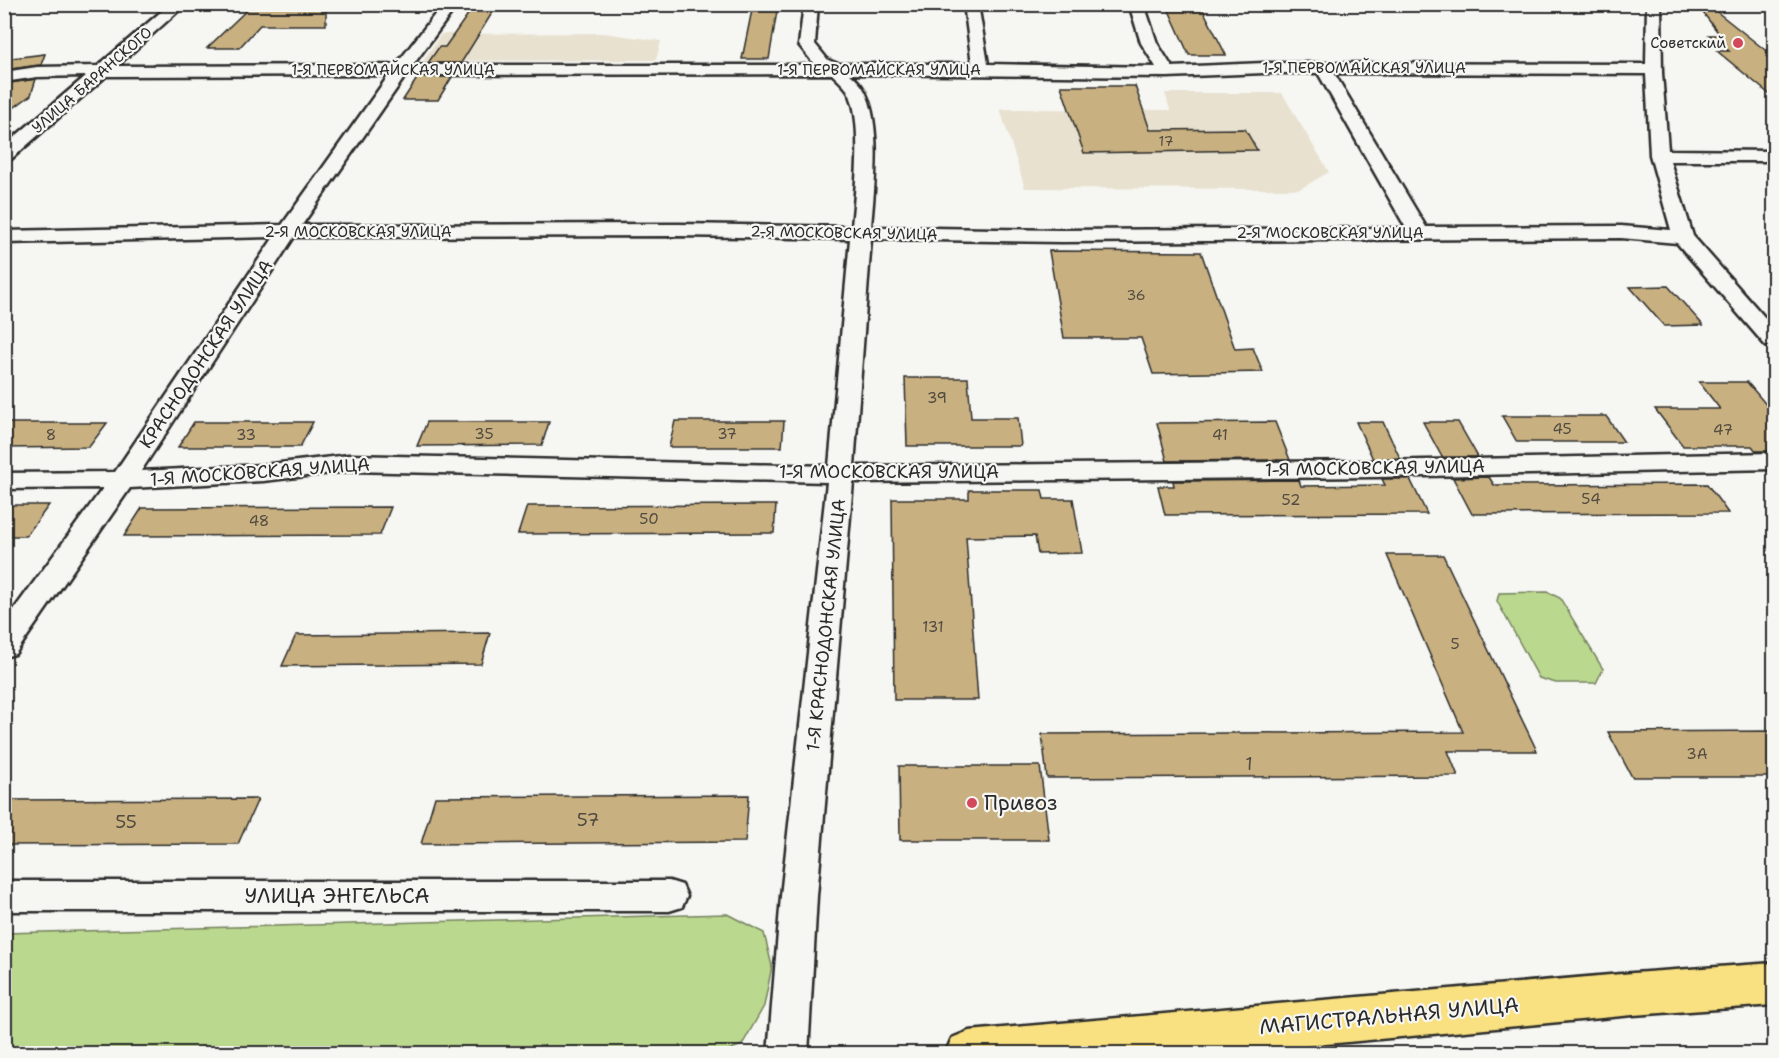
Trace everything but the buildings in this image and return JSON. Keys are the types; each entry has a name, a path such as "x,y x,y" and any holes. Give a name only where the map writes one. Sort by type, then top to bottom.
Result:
{"main road":[{"name":"МАГИСТРАЛЬНАЯ УЛИЦА","path":"969,1053 1633,994 1774,984"}],"street":[{"name":"УЛИЦА БАРАНСКОГО","path":"4,156 179,4"},
{"name":"КРАСНОДОНСКАЯ УЛИЦА","path":"4,646 121,481 400,70 452,4"},
{"name":"1-Я КРАСНОДОНСКАЯ УЛИЦА","path":"788,1053 799,896 841,474 867,161 862,105 855,88 838,71 822,63 807,45 812,4"},
{"path":"971,4 981,69"},
{"path":"1136,4 1149,43 1167,72"},
{"path":"1654,4 1654,69 1659,155 1683,237 1774,341"},
{"name":"1-Я ПЕРВОМАЙСКАЯ УЛИЦА","path":"4,77 37,72 103,71 981,69 1167,72 1323,68 1654,69"},
{"path":"1323,68 1419,232"},
{"path":"1659,155 1774,156"},
{"name":"2-Я МОСКОВСКАЯ УЛИЦА","path":"4,237 289,231 678,230 1061,236 1621,232 1683,237"},
{"name":"1-Я МОСКОВСКАЯ УЛИЦА","path":"4,481 121,481 287,472 349,463 841,474 1774,461"},
{"name":"УЛИЦА ЭНГЕЛЬСА","path":"4,896 669,896"}],"shaded area":[{"path":"603,33 661,41 656,60 423,61 441,34"},
{"path":"1165,93 1282,93 1329,172 1300,189 1025,188 1000,109 1170,110"}],"green space":[{"path":"1547,592 1560,598 1603,669 1596,683 1556,683 1539,678 1497,601 1499,593"},
{"path":"727,914 764,933 772,966 764,1006 742,1045 722,1053 5,1053 5,933"}],"place":[{"name":"Советский","path":"1738,43"},
{"name":"Привоз","path":"972,803"}]}
